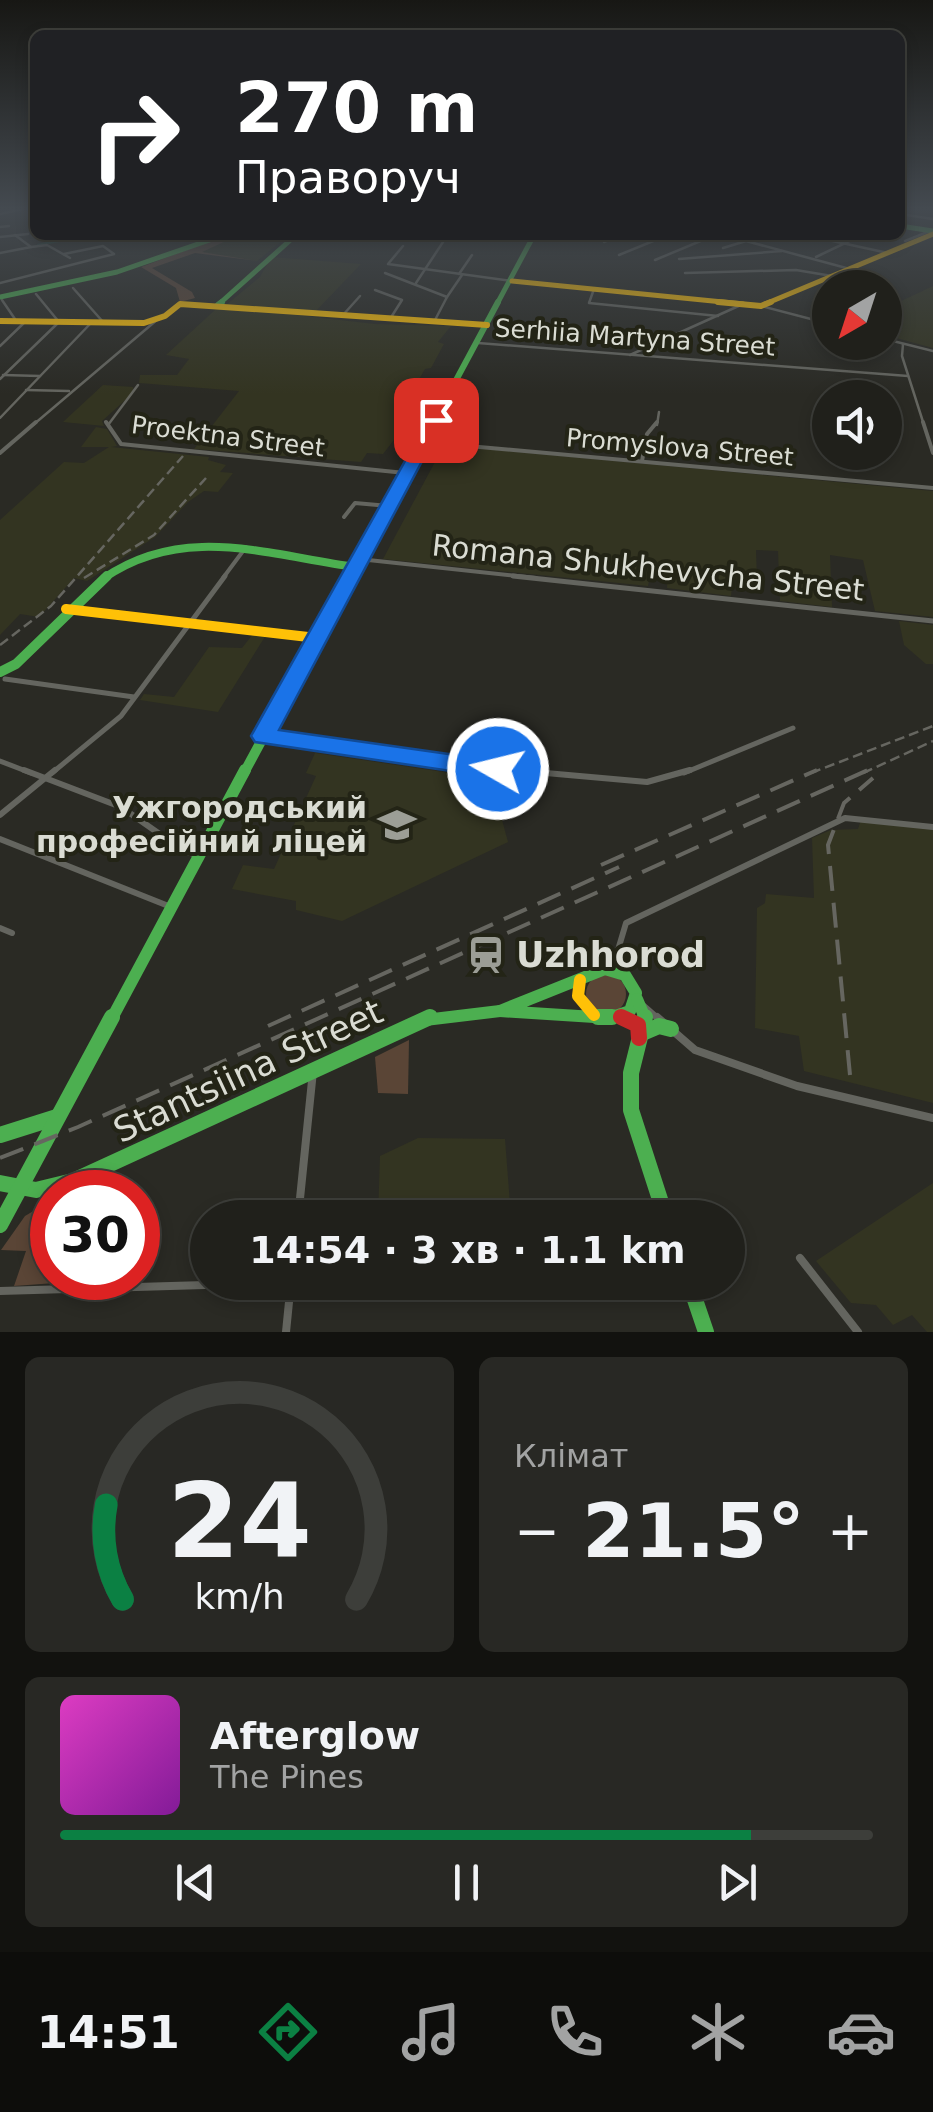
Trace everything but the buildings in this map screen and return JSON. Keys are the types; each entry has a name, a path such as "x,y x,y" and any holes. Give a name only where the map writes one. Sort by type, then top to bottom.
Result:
{"main road":[{"path":"1,298 122,270"},
{"path":"218,306 257,270"},
{"path":"0,1225 518,270"},
{"path":"512,281 761,306 812,285"},
{"path":"0,321 104,323 158,319 180,304 488,326"},
{"path":"2,677 100,576 148,552 186,541 357,563"},
{"path":"66,609 317,638"},
{"path":"641,1036 638,1025 620,1017 600,1017 580,1003 577,990 582,977 592,970 612,970 629,979 640,1002 641,1036 631,1065 630,1106 660,1200"},
{"name":"Stantsiina Street","path":"500,1010 582,977"},
{"path":"620,1017 640,1002"},
{"name":"Stantsiina Street","path":"0,1183 44,1190 73,1181 425,1018 500,1010 600,1017"},
{"path":"641,1036 659,1026 671,1028"},
{"path":"0,1134 58,1117"},
{"path":"695,1300 706,1332"}],"street":[{"path":"0,283 52,270"},
{"path":"414,284 425,270"},
{"path":"434,270 512,281"},
{"path":"434,322 462,270"},
{"path":"686,273 713,276 789,270"},
{"path":"385,273 446,297"},
{"path":"73,288 104,323"},
{"path":"594,288 589,303 718,316"},
{"path":"375,290 402,300 390,318"},
{"path":"1,377 58,322 36,294"},
{"path":"343,315 360,296"},
{"path":"0,346 21,322 1,298"},
{"path":"630,354 744,304"},
{"path":"761,306 812,319"},
{"path":"0,452 158,319"},
{"path":"0,418 91,323"},
{"name":"Serhiia Martyna Street","path":"478,343 908,376"},
{"path":"933,352 904,344 908,376 933,454"},
{"path":"1,377 40,376"},
{"name":"Proektna Street","path":"138,385 132,398 106,422 121,444 407,473"},
{"path":"26,390 72,392"},
{"path":"642,461 646,434 656,429 659,412"},
{"name":"Promyslova Street","path":"424,442 933,488"},
{"path":"344,517 355,502 389,506"},
{"path":"0,815 111,726 246,547"},
{"name":"Romana Shukhevycha Street","path":"357,563 933,621"},
{"path":"2,677 134,697"},
{"path":"264,736 498,769 647,782 669,779 793,728"},
{"path":"0,761 120,807 184,851 199,856"},
{"path":"612,970 626,923 845,818 933,828"},
{"path":"0,839 171,907"},
{"path":"0,928 12,933"},
{"path":"640,1002 695,1050 797,1086 933,1118"},
{"path":"300,1200 314,1071"},
{"path":"800,1258 858,1332"},
{"path":"0,1291 190,1286"},
{"path":"286,1332 289,1300"}],"shaded area":[{"path":"146,270 156,270 192,292 195,298 180,302 176,288"},
{"path":"264,270 355,270 315,312 225,306"},
{"path":"933,286 933,348 902,340 902,301"},
{"path":"216,309 375,324 451,326 438,342 444,344 431,368 425,369 398,416 428,419 424,427 404,427 383,454 367,453 361,462 194,449 239,391 139,383 140,375 177,375 189,359 166,355"},
{"path":"103,385 133,387 133,393 102,421 104,426 63,422"},
{"path":"96,427 107,429 117,446 111,447 209,457 208,460 226,465 220,472 233,473 218,492 204,491 188,502 155,537 87,581 74,578 39,617 20,614 0,635 0,520 64,462 84,463 109,447 81,447"},
{"path":"444,445 933,491 933,617 875,611 863,560 830,555 832,607 780,601 778,551 756,550 757,581 733,578 731,596 667,588 668,572 651,570 648,586 383,559"},
{"path":"899,621 933,625 933,664 926,664 904,645"},
{"path":"253,634 266,635 218,712 140,700 144,694 174,697 209,647 242,648"},
{"name":"Ужгородський професійний ліцей","path":"315,753 491,779 508,842 342,921 296,910 296,901 232,889 243,865 274,869 316,776 306,773"},
{"path":"861,820 933,829 933,1103 804,1071 799,1036 755,1028 757,908 765,903 766,894 814,898 812,838 831,830 858,829"},
{"path":"606,974 620,980 626,994 620,1008 606,1014 592,1008 586,994 592,980"},
{"path":"409,1040 408,1094 378,1093 375,1057"},
{"path":"418,1138 505,1139 510,1200 379,1200 380,1156"},
{"path":"933,1183 933,1332 927,1332 912,1315 893,1325 876,1305 851,1303 816,1261"},
{"path":"30,1213 30,1285 14,1286 26,1251 1,1250"}],"railway":[{"path":"0,645 51,606 183,456"},
{"path":"84,578 154,535 206,478"},
{"path":"811,773 933,726"},
{"path":"863,773 933,741"},
{"path":"601,865 817,770"},
{"path":"0,1158 78,1127 868,770"},
{"path":"850,1075 828,845 844,803 873,778"},
{"path":"268,1026 619,867"}],"traffic: fast":[{"path":"0,297 122,270"},
{"path":"218,305 257,270"},
{"path":"0,1225 515,270"},
{"path":"0,672 16,664 83,594 132,561 160,550 191,544 226,545 355,567"},
{"path":"0,1183 36,1190 73,1181 435,1015 500,1011 610,1018 630,1011 636,993 625,975 605,969 500,1011"},
{"path":"637,999 646,1019 631,1073 631,1110 659,1200"},
{"path":"645,1032 659,1026 671,1029"},
{"path":"0,1135 57,1117"},
{"path":"695,1300 706,1332"}],"traffic: slow":[{"path":"512,281 761,306 847,270"},
{"path":"0,321 144,323 165,316 180,304 487,325"},
{"path":"66,609 317,638"},
{"path":"580,980 578,996 594,1015"}],"traffic: jam":[{"path":"621,1017 638,1025 639,1038"}],"place":[{"name":"Ужгородський професійний ліцей","path":"397,825"},
{"name":"Uzhhorod","path":"486,955"}],"route":[{"path":"436,420 264,736 498,769"}]}
